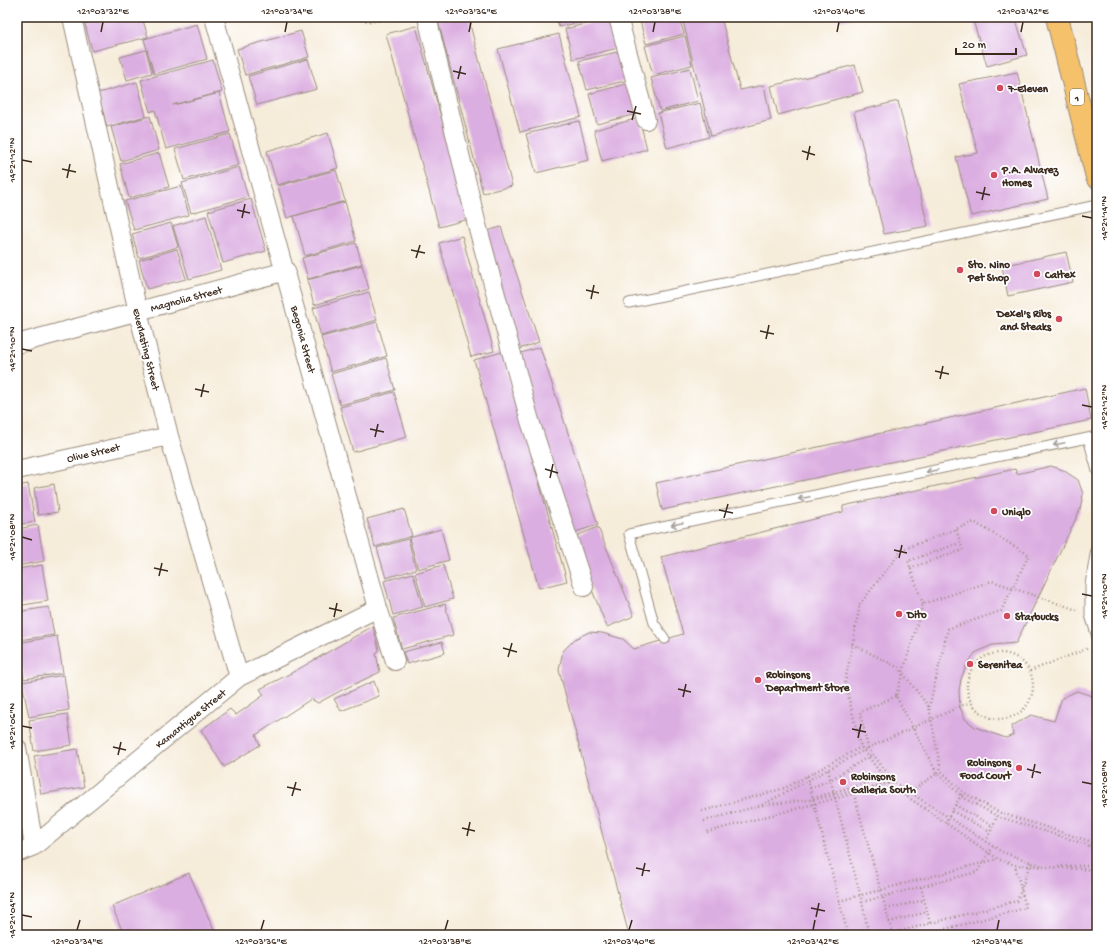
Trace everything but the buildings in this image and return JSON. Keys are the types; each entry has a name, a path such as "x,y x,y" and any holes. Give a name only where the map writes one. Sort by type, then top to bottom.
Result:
{"highway":[{"name":"1","path":"1056,17 1097,177"}],"street":[{"name":"Everlasting Street","path":"72,17 138,312 169,436 239,677"},
{"name":"Begonia Street","path":"214,17 286,271 378,608 395,661"},
{"path":"427,17 476,221 530,421 584,587"},
{"path":"618,17 646,120"},
{"name":"Magnolia Street","path":"17,344 286,271"},
{"name":"Olive Street","path":"17,470 169,436"},
{"name":"Kamantigue Street","path":"17,852 34,846 239,677 378,608"},
{"path":"17,748 34,846"}],"lane":[{"path":"629,303 1097,205"},
{"path":"665,640 654,622 629,534 1093,437 1097,471"},
{"path":"1097,543 1090,585 1090,615 1097,637"}],"path":[{"path":"354,17 372,22 394,17"},
{"path":"1097,847 1092,842 998,812 963,792 941,771 929,707 948,629 1001,611 1029,555 974,522 902,550 860,604 846,683 861,747 889,784 998,859 1015,865 1097,870"},
{"path":"910,568 963,550 956,529"},
{"path":"960,543 908,561 923,604 896,696 936,773 961,796 997,816 1088,845 1097,853"},
{"path":"923,604 992,581 1090,615"},
{"path":"852,644 899,668 929,707"},
{"path":"1030,671 1090,647"},
{"path":"997,653 1010,654 1022,661 1030,671 1034,684 1032,697 1026,708 1016,717 1003,720 990,718 978,712 970,702 966,689 968,676 974,664 984,656 997,653"},
{"path":"896,696 860,712 868,748 894,782 1002,852 1045,866 1090,866 1097,864"},
{"path":"762,805 868,748 970,702"},
{"path":"702,811 784,788 861,747"},
{"path":"810,788 830,780 873,754"},
{"path":"828,770 869,935"},
{"path":"905,795 941,771"},
{"path":"807,776 848,935"},
{"path":"704,821 762,805 817,799 890,776"},
{"path":"813,798 894,782"},
{"path":"707,832 889,784"},
{"path":"945,822 963,792"},
{"path":"854,794 893,935"},
{"path":"955,805 993,826"},
{"path":"952,811 990,832"},
{"path":"986,842 997,816"},
{"path":"862,902 977,872 993,847"},
{"path":"839,901 998,859"},
{"path":"885,935 1017,901 1031,862"},
{"path":"922,935 1026,908 1015,865"},
{"path":"921,887 930,923"},
{"path":"886,909 924,900"},
{"path":"889,922 927,912"}],"place":[{"name":"7-Eleven","path":"1000,88"},
{"name":"P.A. Alvarez Homes","path":"994,175"},
{"name":"Sto. Nino Pet Shop","path":"960,270"},
{"name":"Caltex","path":"1037,274"},
{"name":"Dexel's Ribs and Steaks","path":"1059,319"},
{"name":"Uniqlo","path":"994,511"},
{"name":"Dito","path":"899,614"},
{"name":"Starbucks","path":"1007,616"},
{"name":"Serenitea","path":"970,664"},
{"name":"Robinsons Department Store","path":"758,680"},
{"name":"Robinsons Food Court","path":"1019,768"},
{"name":"Robinsons Galleria South","path":"843,782"}]}
